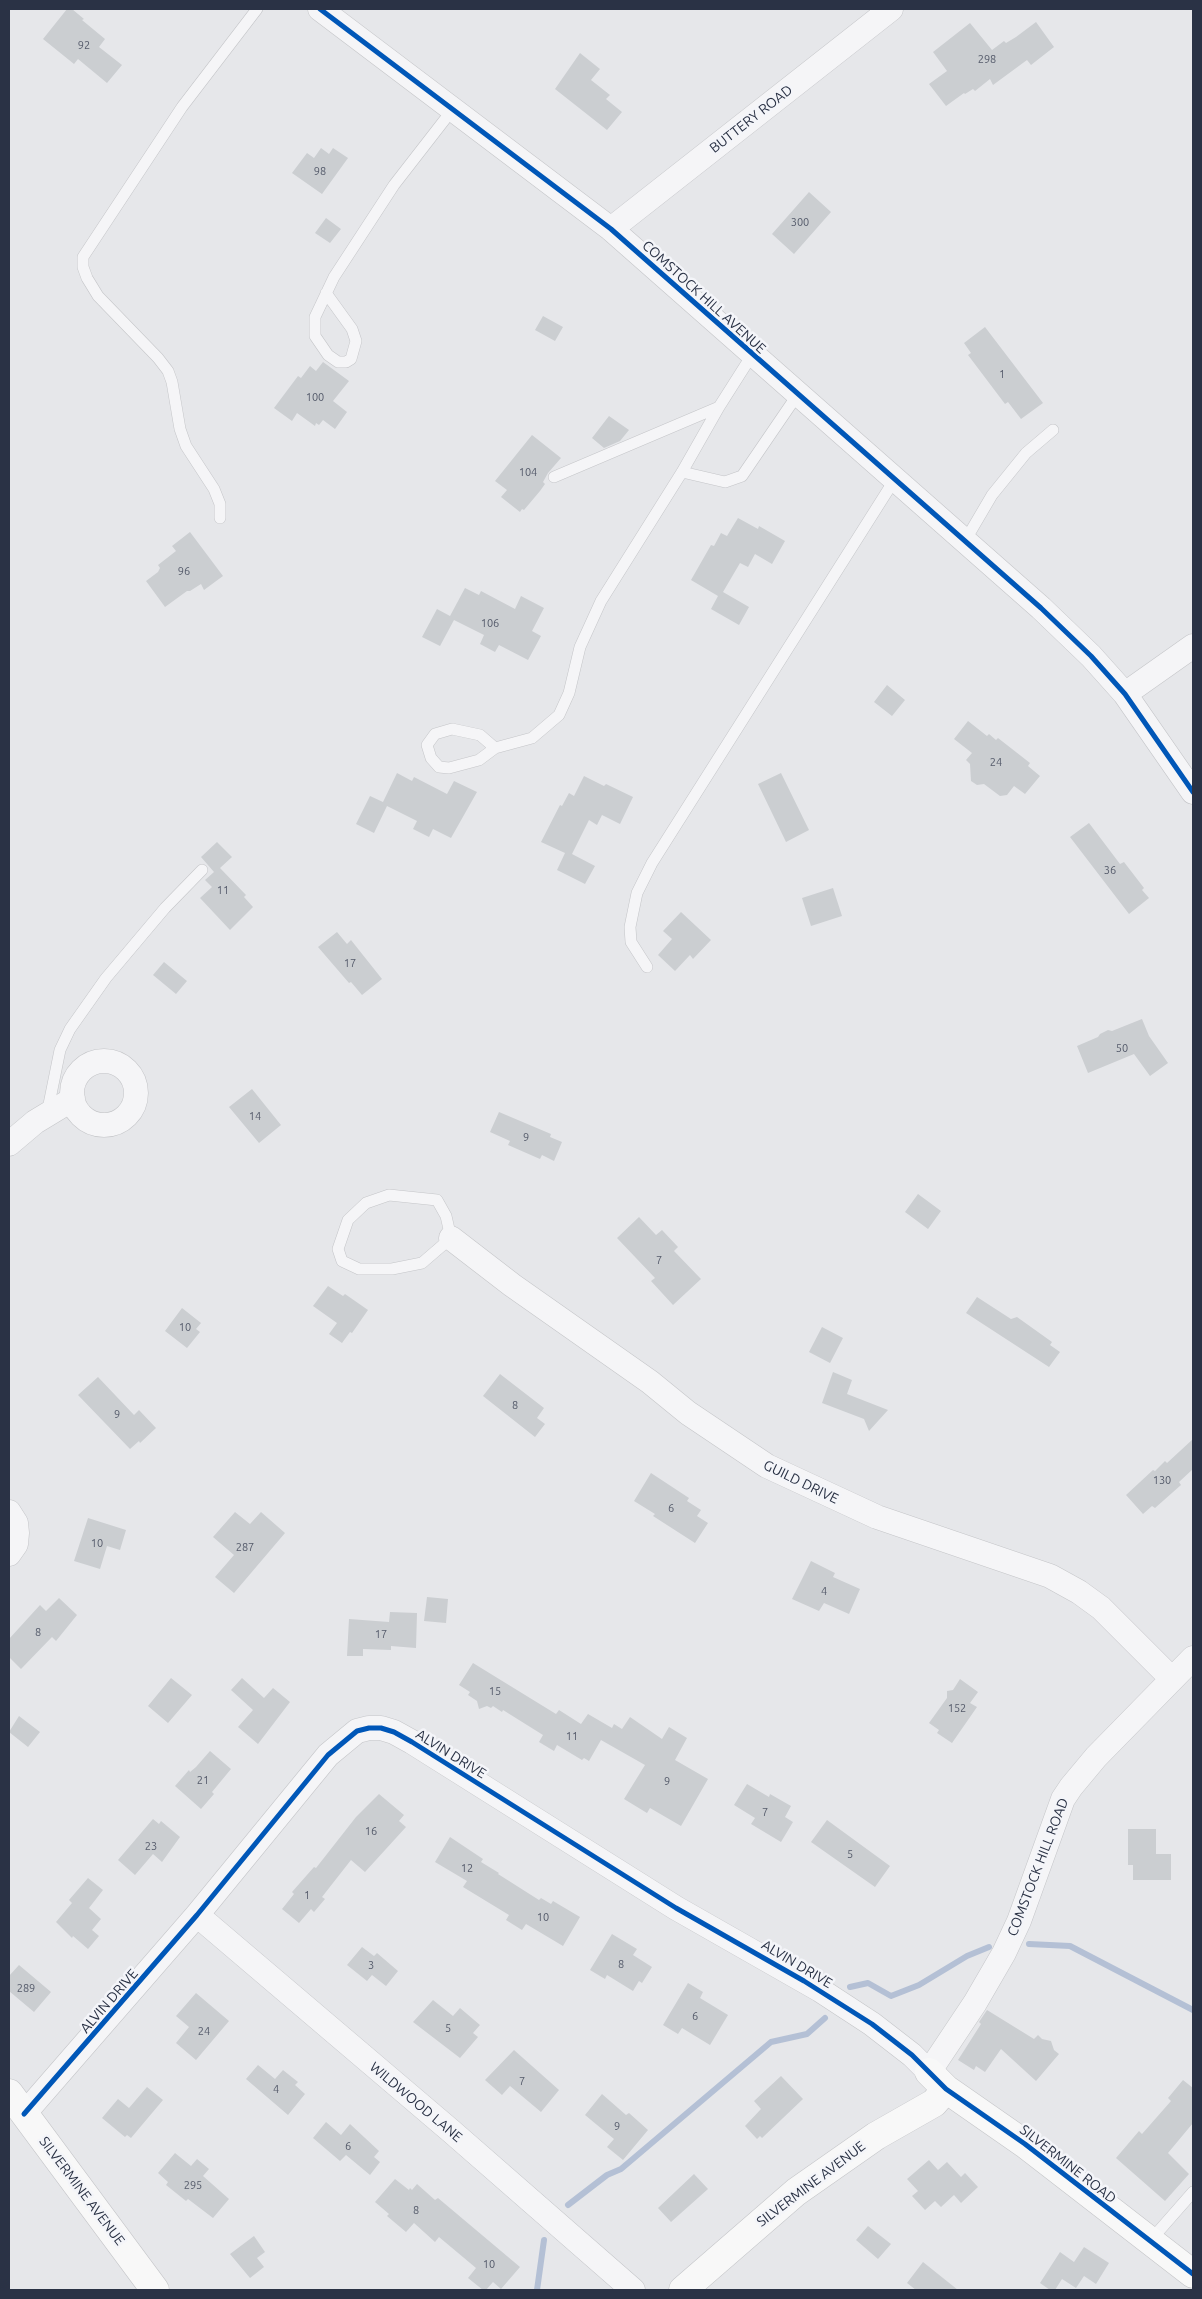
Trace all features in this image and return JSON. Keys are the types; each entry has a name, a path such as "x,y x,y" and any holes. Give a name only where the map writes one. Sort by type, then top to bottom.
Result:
{"street":[{"name":"COMSTOCK HILL AVENUE","path":"320,9 610,229 990,562 1078,642 1125,694"},
{"name":"BUTTERY ROAD","path":"610,229 891,9"},
{"path":"1193,646 1125,694 1193,792"},
{"path":"9,1144 17,1135 73,1099"},
{"name":"GUILD DRIVE","path":"451,1238 520,1291 650,1382 688,1413 767,1466 877,1518 1050,1576 1079,1592 1101,1608 1172,1679"},
{"path":"9,1512 16,1523 17,1533 16,1544 9,1554"},
{"name":"COMSTOCK HILL ROAD","path":"938,2081 975,2003 1004,1953 1019,1921 1063,1799 1070,1787 1193,1658"},
{"name":"ALVIN DRIVE","path":"17,2104 197,1915 328,1755 357,1732 369,1728 380,1728 394,1732 412,1742 676,1908 820,1990 872,2024 912,2055 938,2081"},
{"name":"WILDWOOD LANE","path":"197,1915 451,2131 633,2290"},
{"name":"SILVERMINE ROAD","path":"938,2081 1018,2138 1193,2274"},
{"name":"SILVERMINE AVENUE","path":"683,2290 796,2192 869,2140 934,2103 938,2081"},
{"name":"SILVERMINE AVENUE","path":"17,2104 155,2290"}],"lane":[{"path":"220,518 220,504 214,489 186,446 180,429 172,382 168,371 158,358 98,296 87,278 83,267 83,257 182,106 257,9"},
{"path":"326,293 352,329 356,341 351,359 346,362 338,362 328,355 315,336 315,317 326,293 334,277 394,185 453,109"},
{"path":"495,748 480,735 452,729 435,734 427,745 431,758 438,766 448,768 479,760 495,748 532,738 559,715 569,693 580,648 602,601 752,355"},
{"path":"682,472 725,482 742,476 798,394"},
{"path":"554,477 719,407"},
{"path":"965,540 992,495 1026,453 1053,430"},
{"path":"647,967 631,942 630,928 637,893 652,863 895,479"},
{"path":"47,1115 60,1050 70,1028 118,964 165,908 202,870"},
{"path":"389,1194 436,1200 446,1216 451,1238 422,1263 392,1269 359,1269 342,1261 338,1249 348,1220 366,1203 389,1194"},
{"path":"1150,2241 1193,2192"}],"building":[{"path":"67,9 72,9 105,39 99,47 122,65 107,83 78,59 74,64 43,39"},
{"path":"1036,22 1054,47 1031,65 1027,60 993,85 990,79 975,91 973,89 964,93 946,106 929,84 947,71 933,52 970,23 992,50 1004,41 1006,43 1016,37"},
{"path":"580,53 600,69 591,80 610,95 606,99 622,112 607,130 555,89"},
{"path":"321,148 329,154 333,148 348,158 322,194 292,173 307,153 314,158"},
{"path":"809,192 831,212 794,254 772,234"},
{"path":"326,218 341,229 330,243 315,233"},
{"path":"543,316 563,327 555,341 535,330"},
{"path":"985,327 1043,403 1021,419 1008,402 1005,404 968,355 971,353 964,343"},
{"path":"323,362 349,381 333,401 347,412 335,429 323,420 319,425 316,423 315,426 297,413 292,421 274,408 298,376 301,378 310,366 316,371"},
{"path":"609,416 629,430 620,441 604,448 592,438"},
{"path":"532,435 561,458 548,473 543,482 545,484 540,491 524,510 522,509 520,512 501,497 507,490 495,481"},
{"path":"738,518 758,529 759,526 785,541 772,564 755,554 748,567 740,563 723,592 749,607 739,625 711,609 718,596 691,580 711,545 714,546 721,533 727,536"},
{"path":"190,532 223,576 204,590 201,584 187,591 165,607 146,581 158,572 160,568 158,565 176,551 172,546"},
{"path":"465,588 479,595 481,591 515,609 521,596 544,608 532,631 541,636 528,660 499,645 495,652 480,644 484,635 454,620 440,646 422,637 437,609 450,616"},
{"path":"887,685 905,700 892,716 874,702"},
{"path":"968,721 987,736 989,734 996,740 998,738 1030,763 1028,766 1040,776 1025,794 1014,786 1007,795 1000,796 984,784 977,785 971,781 970,764 966,760 972,753 954,739"},
{"path":"397,773 412,781 414,777 447,794 454,781 477,792 451,838 433,829 429,837 413,829 417,821 387,806 374,833 356,824 370,796 383,802"},
{"path":"781,773 809,830 786,842 758,784"},
{"path":"584,776 633,797 620,824 602,815 597,825 589,820 572,854 595,866 585,884 557,870 565,853 541,842 560,805 562,806 569,793 574,796"},
{"path":"1089,823 1120,864 1124,862 1144,888 1142,890 1149,898 1129,914 1070,837"},
{"path":"217,842 232,857 220,868 246,895 244,897 253,907 230,930 200,898 212,887 205,880 214,872 201,857"},
{"path":"833,888 842,916 811,926 802,898"},
{"path":"681,912 711,940 693,959 690,955 675,971 658,955 672,939 663,931"},
{"path":"337,932 347,944 351,940 382,979 362,995 318,947"},
{"path":"164,962 187,981 176,994 153,975"},
{"path":"1142,1019 1149,1036 1168,1063 1150,1076 1134,1054 1088,1073 1077,1046 1098,1037 1108,1030 1112,1031"},
{"path":"252,1089 281,1125 259,1143 229,1107"},
{"path":"499,1112 551,1134 550,1137 562,1142 554,1161 542,1155 540,1159 508,1145 510,1141 490,1132"},
{"path":"918,1194 941,1211 928,1229 905,1212"},
{"path":"639,1217 656,1235 662,1230 678,1247 674,1251 701,1279 673,1305 651,1281 655,1278 617,1238"},
{"path":"328,1286 343,1296 345,1294 368,1310 352,1333 350,1332 342,1343 329,1334 337,1323 313,1306"},
{"path":"977,1297 1011,1319 1017,1317 1052,1342 1050,1345 1060,1352 1049,1367 966,1313"},
{"path":"182,1308 201,1323 196,1329 200,1332 187,1348 165,1331"},
{"path":"822,1327 843,1338 830,1363 809,1352"},
{"path":"833,1372 852,1380 847,1394 888,1410 869,1431 864,1419 822,1403"},
{"path":"500,1374 544,1408 537,1418 545,1424 535,1437 483,1396"},
{"path":"98,1377 134,1415 139,1410 156,1428 140,1443 139,1441 130,1449 78,1395"},
{"path":"1193,1439 1193,1469 1179,1482 1181,1485 1155,1508 1152,1506 1143,1514 1126,1495 1153,1470 1155,1471 1165,1461 1167,1463"},
{"path":"651,1473 689,1498 687,1501 701,1510 697,1516 708,1523 695,1543 653,1516 655,1514 634,1501"},
{"path":"235,1512 250,1524 261,1512 285,1533 234,1593 215,1577 234,1555 213,1537"},
{"path":"88,1518 126,1530 120,1550 107,1546 100,1569 74,1561"},
{"path":"811,1561 835,1573 833,1577 860,1589 849,1614 824,1603 819,1611 792,1599"},
{"path":"427,1597 448,1599 446,1623 424,1621"},
{"path":"59,1598 77,1615 56,1641 52,1637 21,1669 9,1657 9,1639 40,1605 46,1611"},
{"path":"390,1612 417,1613 416,1648 391,1646 391,1650 363,1649 363,1656 347,1656 349,1619 389,1622"},
{"path":"473,1663 556,1714 559,1710 581,1724 588,1714 612,1728 614,1724 622,1729 630,1717 662,1739 669,1727 687,1738 675,1760 708,1779 681,1826 650,1808 647,1813 624,1799 645,1765 601,1740 589,1761 584,1758 582,1760 557,1745 554,1751 539,1742 543,1735 503,1710 502,1712 493,1706 491,1708 487,1706 479,1709 477,1701 468,1695 470,1692 459,1685"},
{"path":"171,1678 192,1695 168,1723 148,1706"},
{"path":"242,1678 264,1698 273,1688 290,1702 258,1744 238,1727 253,1710 231,1690"},
{"path":"960,1679 978,1692 970,1703 977,1707 952,1743 937,1733 939,1730 929,1723 947,1698 947,1691 953,1690"},
{"path":"19,1716 40,1732 28,1747 9,1732"},
{"path":"210,1751 231,1769 201,1809 175,1786"},
{"path":"747,1784 769,1797 770,1794 791,1806 785,1817 793,1822 781,1842 751,1824 755,1818 734,1805"},
{"path":"379,1794 404,1815 399,1821 406,1827 365,1872 351,1860 322,1897 325,1899 314,1912 311,1909 299,1923 282,1909 294,1894 292,1892 314,1867 316,1868 356,1817"},
{"path":"153,1819 159,1824 161,1821 180,1837 162,1862 153,1854 135,1875 118,1860"},
{"path":"827,1820 890,1866 875,1887 811,1842"},
{"path":"1128,1829 1156,1829 1156,1854 1171,1854 1171,1880 1133,1880 1133,1865 1128,1865"},
{"path":"450,1837 483,1859 481,1862 539,1900 541,1898 551,1904 553,1901 580,1917 563,1946 526,1924 522,1930 506,1920 509,1915 463,1887 467,1881 435,1862"},
{"path":"88,1878 103,1890 89,1908 101,1919 92,1930 99,1936 88,1949 73,1936 72,1938 56,1922 72,1903 69,1900"},
{"path":"612,1934 637,1949 633,1955 652,1967 642,1983 639,1981 633,1991 607,1975 605,1979 590,1970"},
{"path":"362,1947 374,1956 377,1953 398,1971 386,1986 372,1975 367,1981 347,1965"},
{"path":"19,1965 51,1992 34,2012 9,1991 9,1976"},
{"path":"688,1983 703,1992 700,1998 728,2015 710,2045 682,2028 678,2034 663,2025"},
{"path":"196,1993 229,2021 196,2060 176,2043 189,2027 176,2016"},
{"path":"433,2000 453,2016 460,2008 480,2025 473,2033 478,2037 460,2058 413,2022"},
{"path":"987,2010 1034,2039 1038,2035 1042,2039 1051,2041 1054,2050 1059,2054 1036,2081 1001,2049 985,2072 976,2066 974,2070 958,2060 981,2024 979,2022"},
{"path":"514,2050 559,2090 541,2112 510,2086 502,2095 485,2080"},
{"path":"258,2065 275,2079 283,2070 298,2082 295,2085 305,2094 288,2115 246,2079"},
{"path":"781,2076 803,2099 762,2138 760,2136 757,2139 745,2126 761,2109 754,2101"},
{"path":"1183,2080 1193,2088 1193,2123 1168,2153 1189,2174 1165,2201 1116,2158 1139,2131 1142,2134 1171,2101 1168,2098"},
{"path":"147,2087 163,2100 131,2138 127,2135 125,2137 102,2118 118,2099 129,2108"},
{"path":"602,2094 626,2115 629,2113 648,2130 623,2160 607,2147 614,2139 585,2115"},
{"path":"326,2122 341,2135 350,2124 379,2151 374,2157 380,2162 370,2175 346,2155 340,2161 313,2138"},
{"path":"175,2153 191,2166 197,2159 209,2169 203,2176 229,2199 213,2218 188,2199 186,2201 166,2185 168,2182 158,2173"},
{"path":"929,2160 938,2170 947,2162 961,2177 965,2173 978,2187 961,2203 954,2195 941,2207 935,2201 925,2210 912,2196 918,2191 907,2179"},
{"path":"694,2174 708,2189 671,2222 658,2208"},
{"path":"395,2179 409,2190 410,2188 412,2190 417,2184 435,2200 438,2198 520,2267 501,2289 493,2282 486,2290 483,2290 468,2278 476,2268 439,2237 435,2242 414,2223 406,2232 387,2216 389,2214 375,2202"},
{"path":"868,2226 891,2244 878,2259 856,2240"},
{"path":"254,2236 265,2252 257,2258 264,2267 250,2278 230,2254"},
{"path":"1084,2247 1109,2263 1096,2284 1084,2276 1076,2288 1062,2279 1055,2290 1050,2290 1040,2283 1060,2252 1074,2262"},
{"path":"923,2262 958,2290 916,2290 907,2283"}],"waterway":[{"path":"1029,1944 1070,1946 1193,2010"},
{"path":"850,1987 868,1983 891,1996 919,1985 967,1956 989,1947"},
{"path":"568,2205 607,2175 621,2169 771,2042 807,2034 825,2018"},
{"path":"537,2290 544,2240"}],"cycle path":[{"path":"320,9 611,229 1041,608 1091,656 1125,694 1193,792"},
{"path":"24,2114 197,1915 328,1755 357,1731 381,1728 394,1732 412,1742 676,1908 804,1981 872,2024 912,2055 946,2089 1025,2144 1193,2274"}]}
